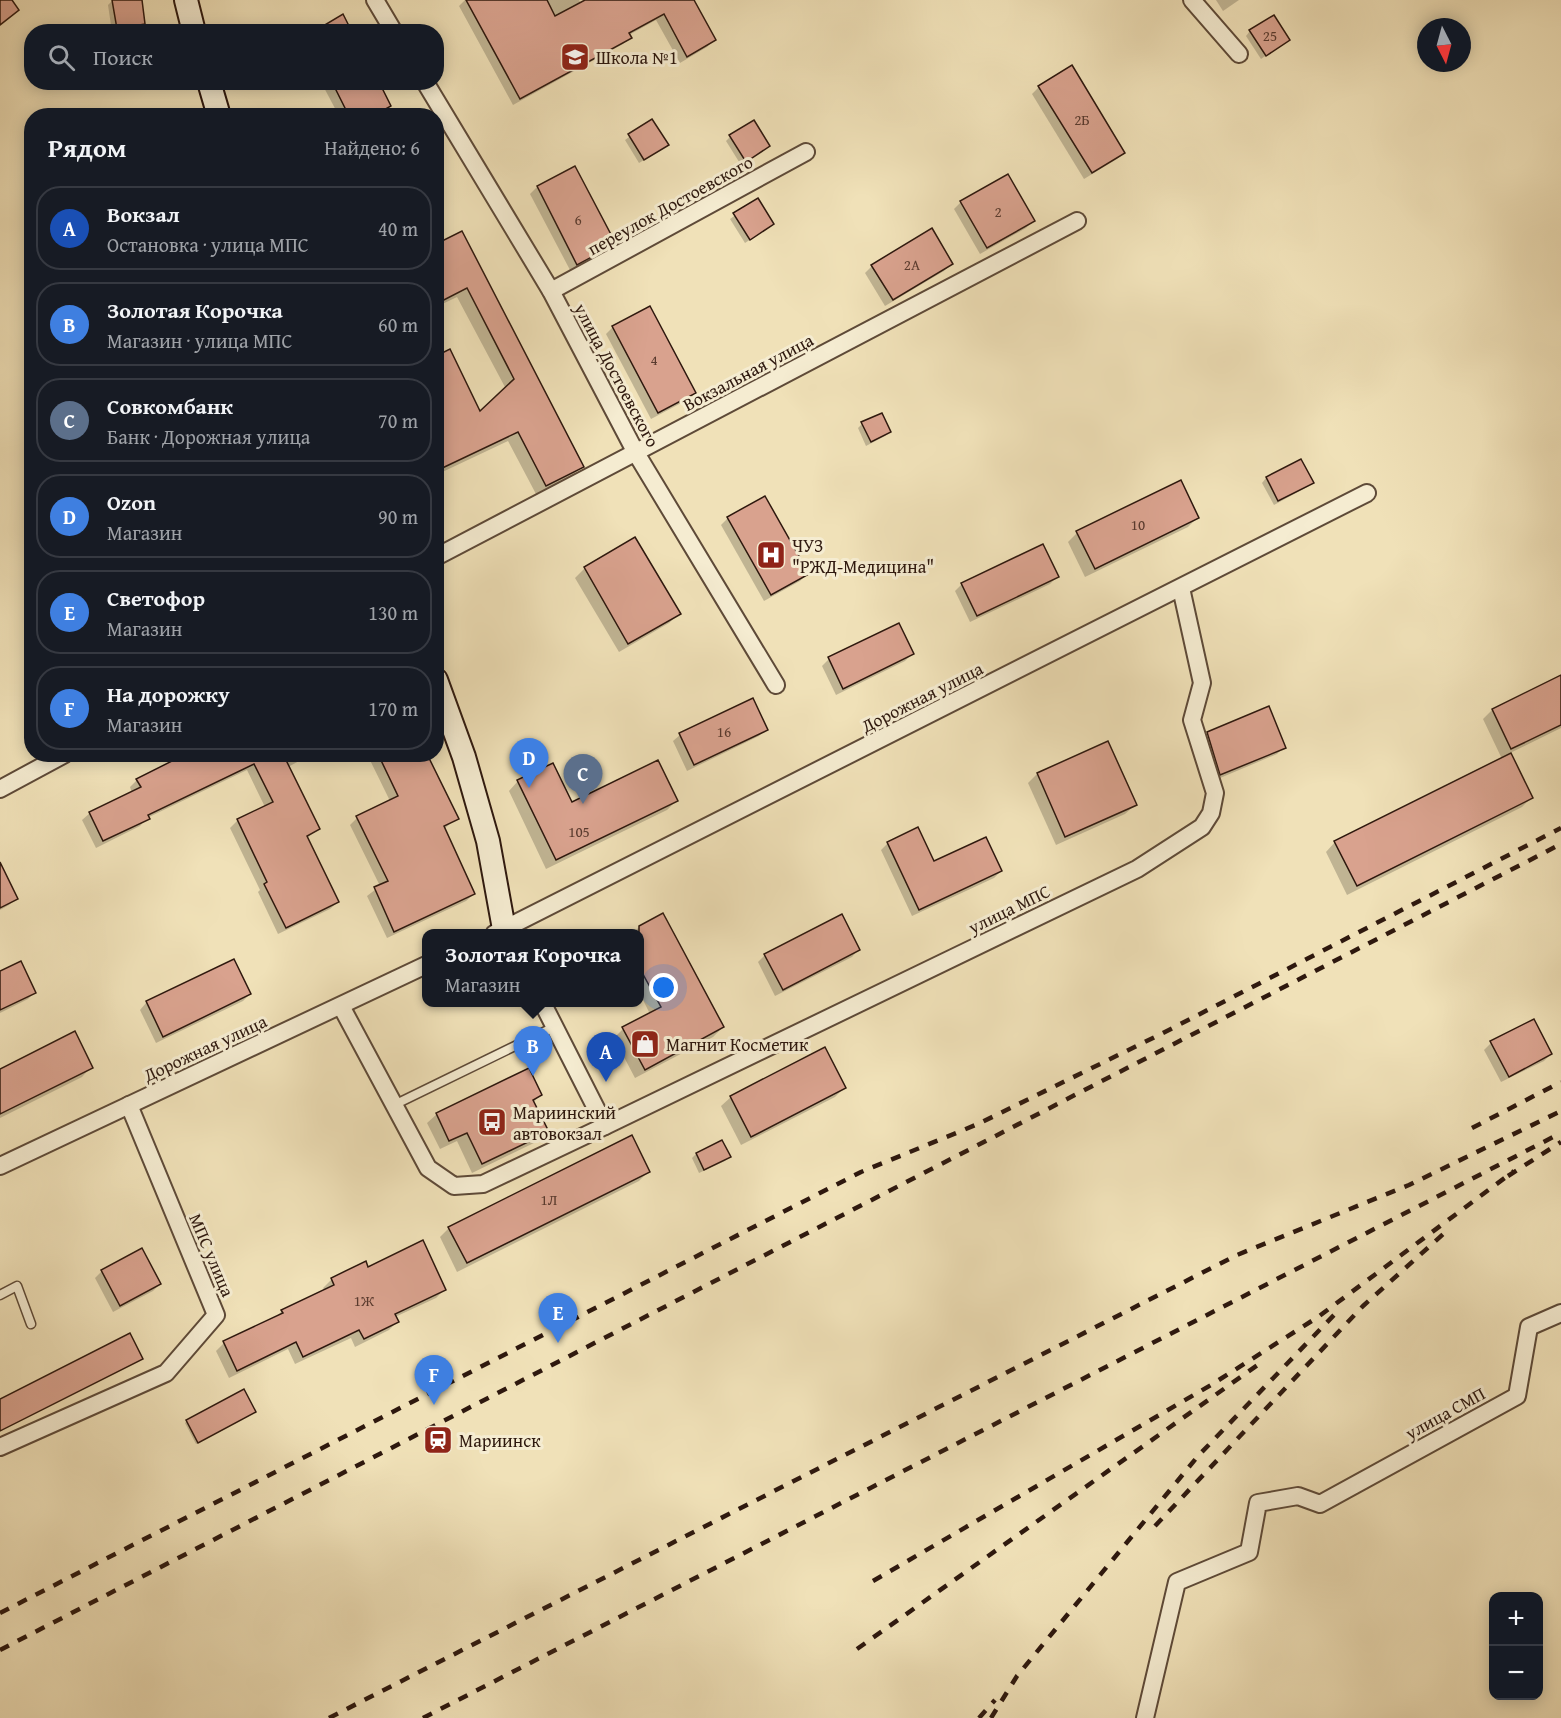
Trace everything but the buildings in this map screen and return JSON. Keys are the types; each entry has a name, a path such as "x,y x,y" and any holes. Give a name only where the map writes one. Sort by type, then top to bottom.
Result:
{"main road":[{"path":"186,0 192,24"},
{"path":"211,90 217,108"},
{"path":"444,702 464,758 488,842 501,929"}],"street":[{"path":"375,0 389,24"},
{"path":"1192,0 1239,54"},
{"name":"улица Достоевского","path":"430,90 441,108"},
{"name":"улица Достоевского","path":"444,114 551,291 636,453 776,685"},
{"name":"переулок Достоевского","path":"551,291 807,152"},
{"name":"Вокзальная улица","path":"444,553 1077,221"},
{"name":"Дорожная улица","path":"507,929 1367,493"},
{"name":"улица МПС","path":"341,1006 428,1168 454,1186 483,1184 1137,869 1202,827 1211,813 1215,793 1192,720 1202,683 1181,588"},
{"path":"0,789 50,762"},
{"name":"Дорожная улица","path":"0,1166 422,967"},
{"path":"544,1007 605,1126"},
{"name":"МПС улица","path":"0,1446 165,1373 216,1315 129,1105"},
{"name":"улица СМП","path":"1145,1718 1177,1582 1249,1551 1258,1503 1298,1496 1320,1504 1517,1396 1529,1328 1561,1312"}],"lane":[{"path":"394,1105 554,1027"},
{"path":"0,1295 17,1286 32,1324"}],"railway":[{"path":"0,1613 861,1172 978,1124 1163,1033 1561,828"},
{"path":"0,1650 1561,844"},
{"path":"1472,1128 1561,1082"},
{"path":"329,1718 1237,1255 1409,1185 1561,1111"},
{"path":"423,1718 1561,1133"},
{"path":"1508,1176 1561,1142"},
{"path":"873,1581 1211,1385 1318,1317 1514,1171"},
{"path":"1155,1526 1363,1306 1450,1228"},
{"path":"991,1718 1017,1676 1198,1456 1335,1314"},
{"path":"857,1649 1259,1364"},
{"path":"979,1718 995,1700"}],"place":[{"name":"Школа №1","path":"575,57"},
{"name":"ЧУЗ \"РЖД-Медицина\"","path":"771,555"},
{"name":"Ozon","path":"529,788"},
{"name":"Совкомбанк","path":"583,804"},
{"name":"Магнит Косметик","path":"645,1044"},
{"name":"Золотая Корочка","path":"533,1076"},
{"name":"Вокзал","path":"606,1082"},
{"name":"Мариинский автовокзал","path":"492,1122"},
{"name":"Светофор","path":"558,1343"},
{"name":"На дорожку","path":"434,1405"},
{"name":"Мариинск","path":"438,1440"}]}
